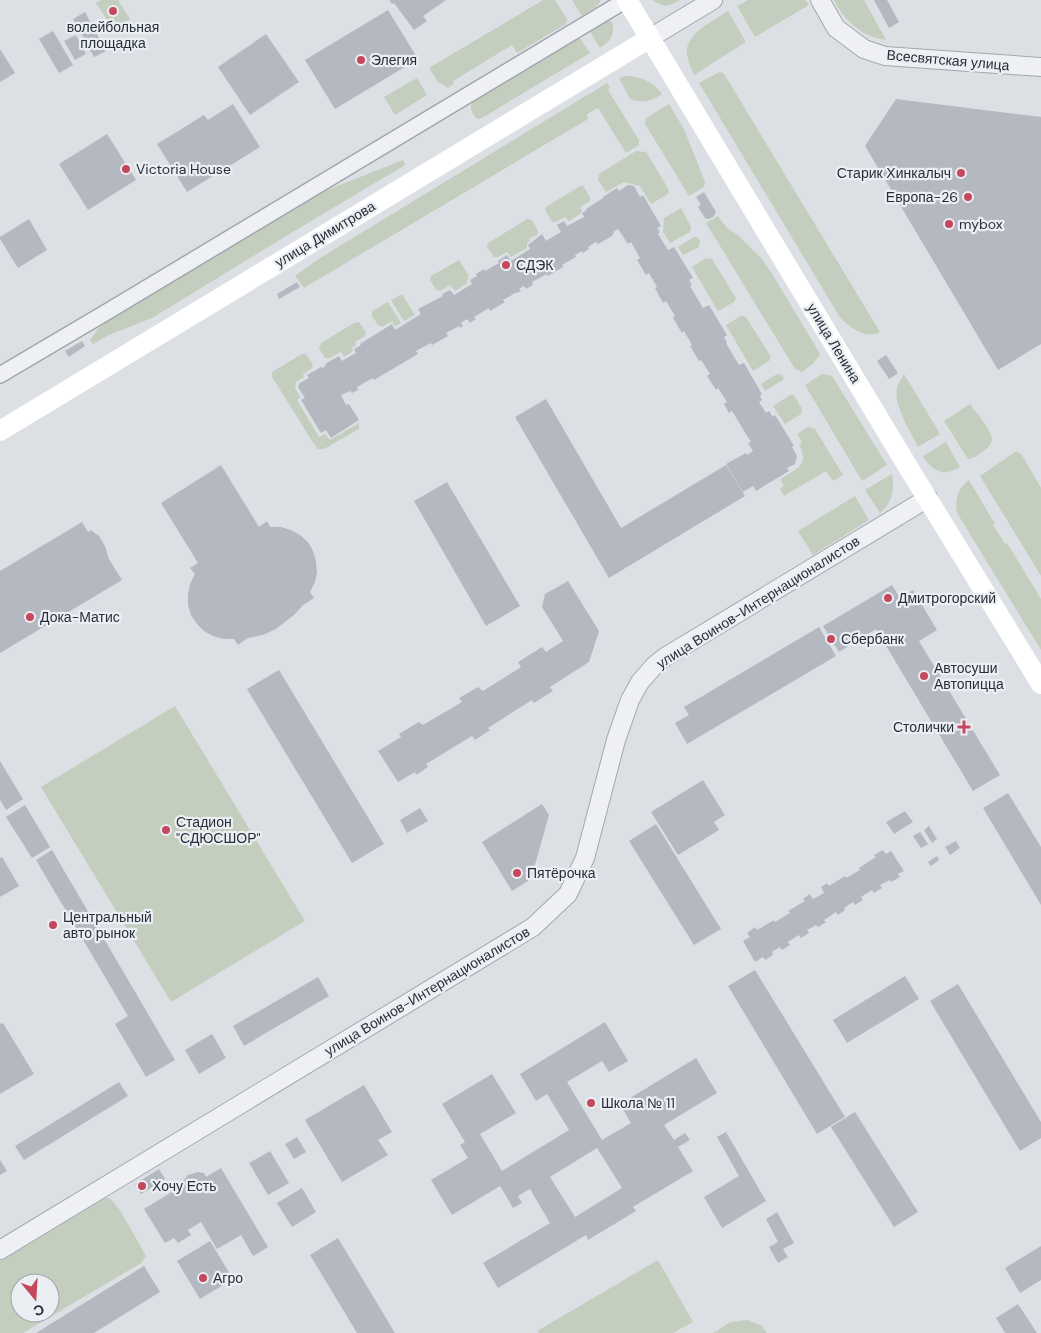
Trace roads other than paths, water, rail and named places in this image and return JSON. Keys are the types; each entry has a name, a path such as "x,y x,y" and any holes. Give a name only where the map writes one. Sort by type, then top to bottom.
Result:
{"main road":[{"name":"улица Ленина","path":"627,0 1041,684"},
{"name":"улица Димитрова","path":"0,430 650,38"}],"street":[{"path":"0,375 627,0"},
{"path":"650,38 713,0"},
{"name":"Всесвятская улица","path":"820,0 836,28 864,49 885,56 1041,67"},
{"name":"улица Воинов-Интернационалистов","path":"0,1250 533,927 568,894 585,858 616,740 630,700 640,682 654,666 928,498"}],"place":[{"name":"волейбольная площадка","path":"113,11"},
{"name":"Элегия","path":"361,60"},
{"name":"Victoria House","path":"126,169"},
{"name":"Старик Хинкалыч","path":"961,173"},
{"name":"Европа-26","path":"968,197"},
{"name":"mybox","path":"949,224"},
{"name":"СДЭК","path":"506,265"},
{"name":"Дмитрогорский","path":"888,598"},
{"name":"Дока-Матис","path":"30,617"},
{"name":"Сбербанк","path":"831,639"},
{"name":"Автосуши Автопицца","path":"924,676"},
{"name":"Столички","path":"964,727"},
{"name":"Стадион \"СДЮСШОР\"","path":"166,830"},
{"name":"Пятёрочка","path":"517,873"},
{"name":"Центральный авто рынок","path":"53,925"},
{"name":"Школа № 11","path":"591,1103"},
{"name":"Хочу Есть","path":"142,1186"},
{"name":"Агро","path":"203,1278"}]}
